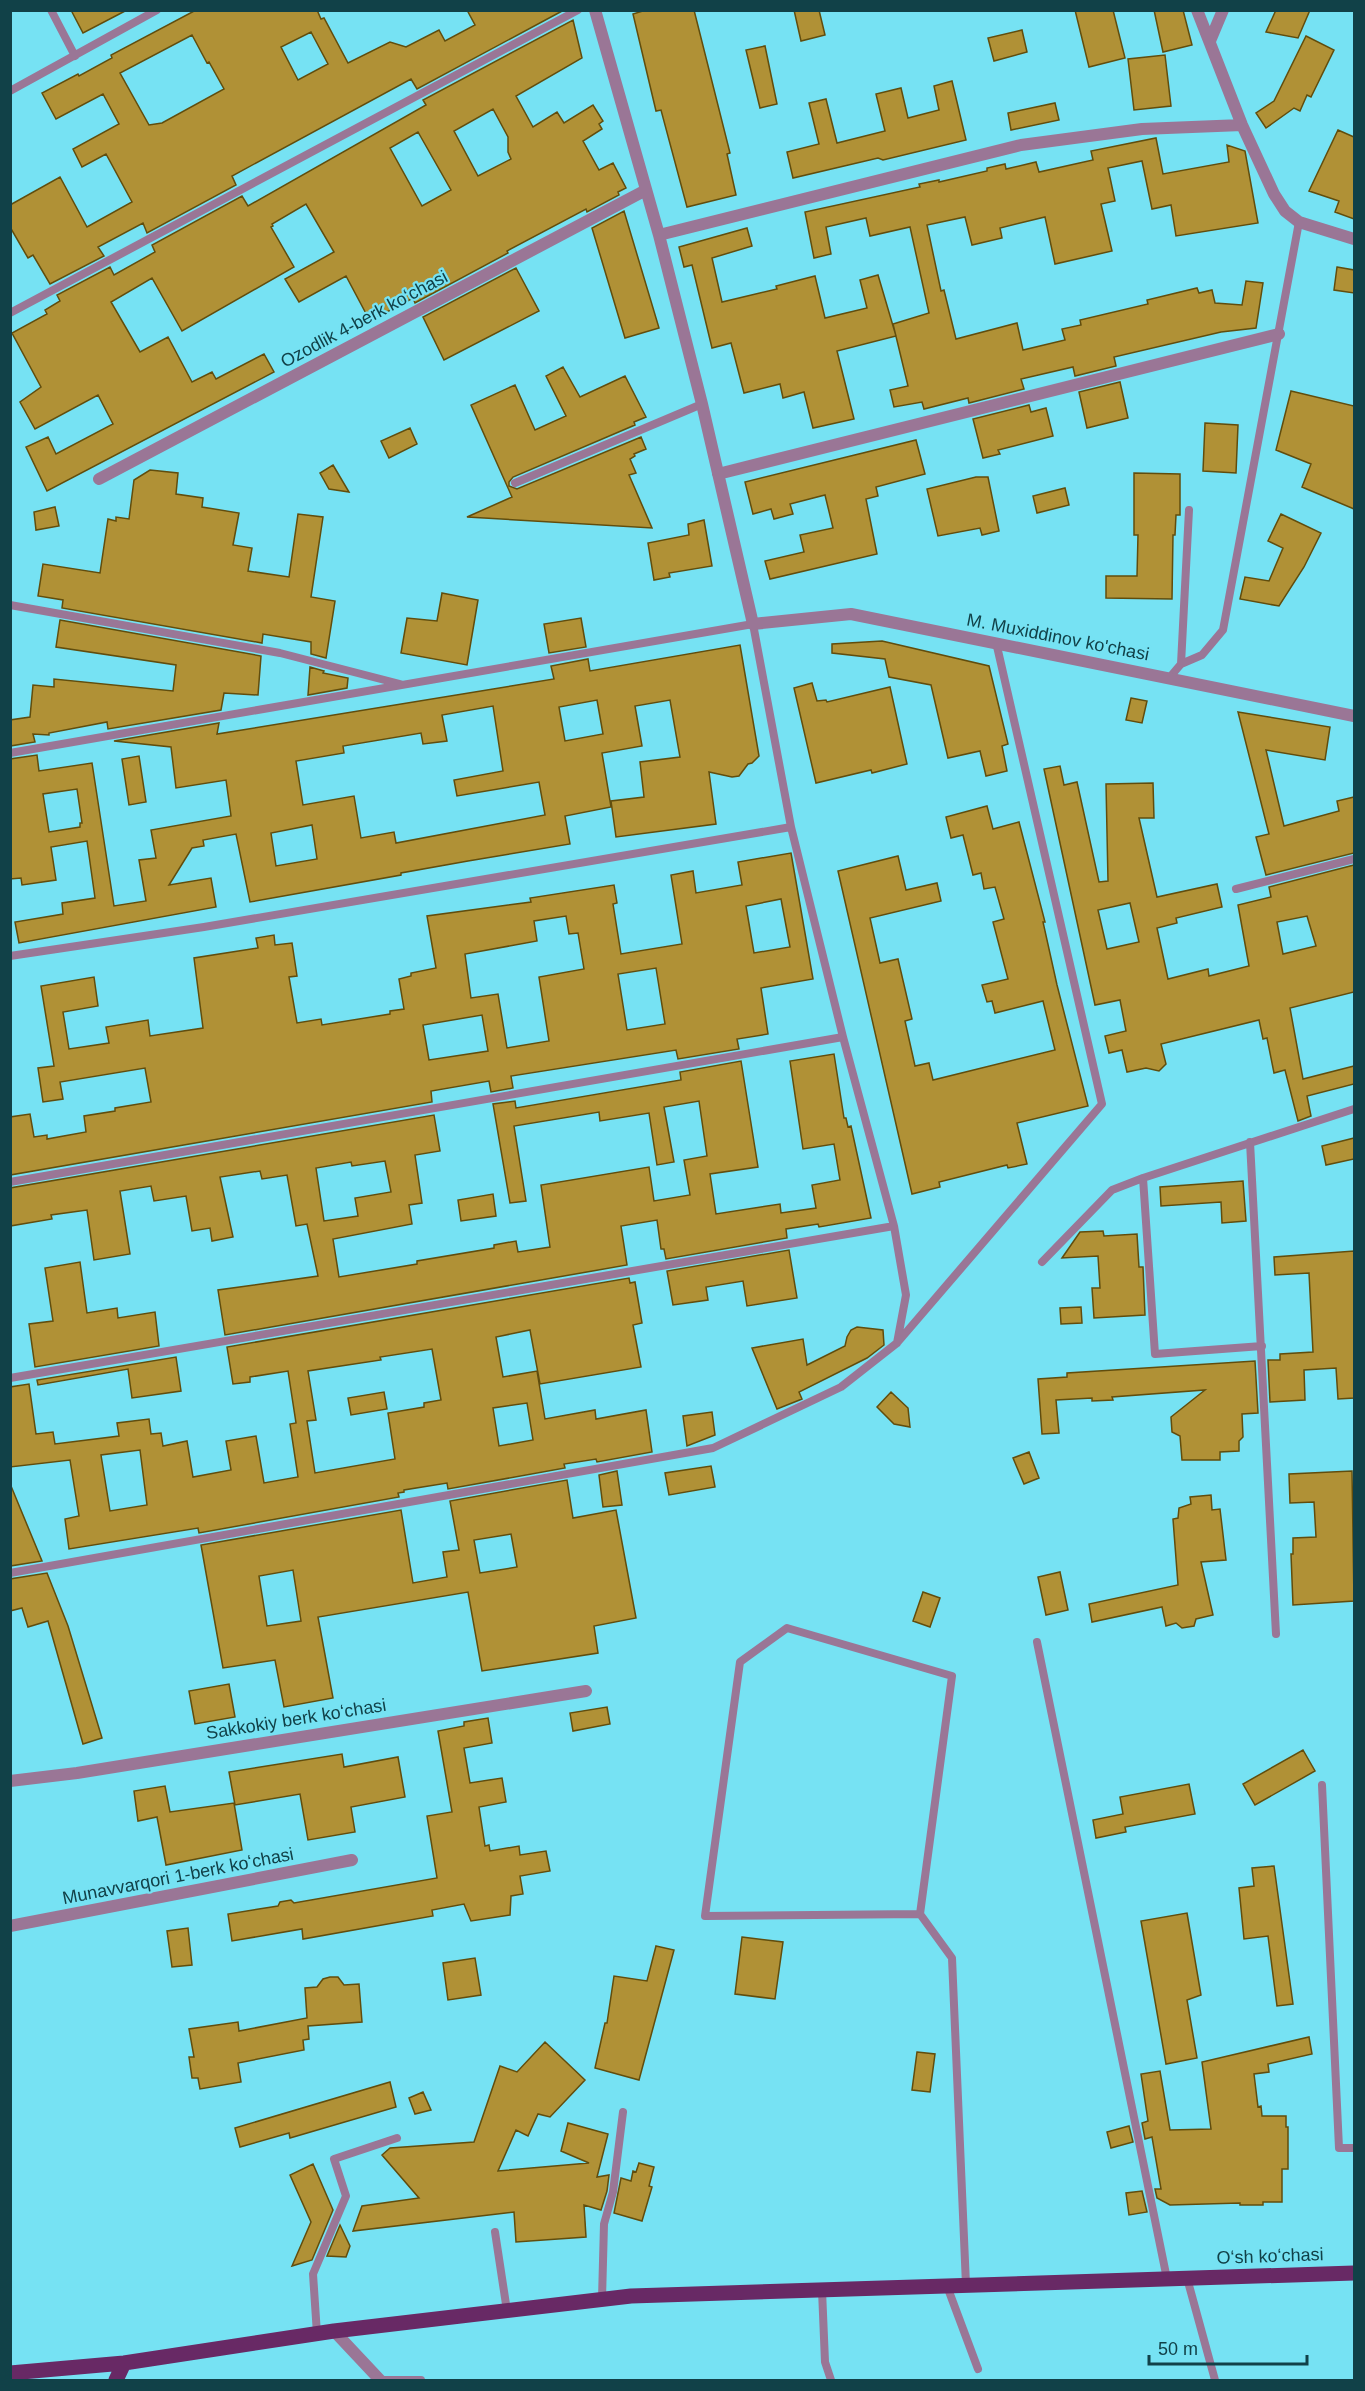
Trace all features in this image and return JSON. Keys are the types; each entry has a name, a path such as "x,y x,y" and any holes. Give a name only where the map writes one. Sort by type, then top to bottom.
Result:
{"main road":[{"name":"Oʻsh koʻchasi","path":"10,2373 124,2363 334,2331 631,2296 1354,2273"},
{"path":"116,2380 124,2363"}],"street":[{"path":"595,10 659,235 702,405 753,624"},
{"path":"1197,10 1242,125 1274,194 1285,211 1299,222 1354,239"},
{"path":"1210,41 1223,10"},
{"path":"659,235 1021,145 1142,129 1242,125"},
{"name":"Ozodlik 4-berk koʻchasi","path":"99,478 646,190"},
{"path":"718,474 1279,334"},
{"name":"M. Muxiddinov ko'chasi","path":"753,624 851,614 1354,716"},
{"name":"Sakkokiy berk koʻchasi","path":"10,1781 77,1773 586,1691"},
{"name":"Munavvarqori 1-berk koʻchasi","path":"10,1926 352,1860"},
{"path":"334,2331 380,2380"}],"lane":[{"path":"51,10 75,56"},
{"path":"10,91 157,10"},
{"path":"10,314 578,10"},
{"path":"1170,677 1181,664 1202,655 1223,630 1299,222"},
{"path":"515,483 702,405"},
{"path":"1181,664 1189,510"},
{"path":"10,605 280,653 403,685"},
{"path":"10,753 753,624 791,827 843,1037 894,1226 906,1295 897,1343"},
{"path":"10,1573 713,1448 841,1387 897,1343 1102,1104 996,642"},
{"path":"10,956 204,927 791,827"},
{"path":"1236,889 1354,859"},
{"path":"10,1182 843,1037"},
{"path":"1042,1262 1112,1190 1354,1109"},
{"path":"1250,1142 1276,1634"},
{"path":"1143,1178 1155,1354 1262,1346"},
{"path":"10,1378 894,1226"},
{"path":"920,1914 705,1916 740,1662 787,1629 952,1676 920,1914 952,1958 966,2285"},
{"path":"1037,1642 1167,2279"},
{"path":"1322,1785 1339,2148 1354,2148"},
{"path":"602,2299 604,2224 614,2192 623,2112"},
{"path":"317,2334 313,2274 346,2196 334,2159 397,2138"},
{"path":"495,2232 507,2311"},
{"path":"1187,2278 1215,2380"},
{"path":"947,2286 978,2369"},
{"path":"822,2290 825,2362 831,2380"},
{"path":"380,2380 421,2380"}],"building":[{"path":"71,10 127,10 83,33"},
{"path":"196,10 317,10 321,19 324,18 348,63 390,42 406,47 439,30 445,41 475,25 467,10 564,10 417,89 411,79 232,176 236,185 147,233 143,223 98,247 104,256 50,284 33,255 28,258 10,227 10,205 60,177 87,227 132,202 106,154 82,167 73,149 119,124 103,94 56,119 42,93 112,58 111,55","holes":["311,32 328,64 298,80 281,47","192,35 224,89 162,123 149,125 120,73"]},
{"path":"646,10 694,10 730,153 727,154 736,195 687,207 661,110 656,111 633,14"},
{"path":"794,10 819,10 825,35 801,41"},
{"path":"1075,10 1113,10 1125,58 1089,67"},
{"path":"1154,10 1183,10 1192,45 1163,52"},
{"path":"1276,10 1310,10 1298,38 1266,32"},
{"path":"573,20 582,58 516,96 533,127 557,112 564,123 593,105 603,121 599,124 602,129 583,141 599,170 613,163 626,188 618,192 619,195 587,212 586,209 415,303 413,298 370,321 346,276 299,302 285,279 334,252 306,204 272,224 271,227 294,267 182,331 152,278 111,302 140,352 168,337 192,382 212,372 216,379 264,354 274,372 47,491 26,447 48,437 56,454 113,424 98,395 35,429 20,402 41,387 12,333 47,314 45,310 60,301 57,295 110,267 114,275 155,252 152,245 242,196 248,206 426,105 423,100","holes":["493,109 508,137 508,152 511,159 478,176 454,131","418,132 451,190 422,206 390,148"]},
{"path":"1022,30 1027,52 994,61 988,38"},
{"path":"1306,36 1334,50 1311,97 1307,95 1300,111 1294,108 1266,128 1256,113 1274,101"},
{"path":"765,46 777,104 760,108 746,50"},
{"path":"1165,55 1171,106 1134,110 1128,59"},
{"path":"952,81 966,140 793,178 787,152 819,144 809,103 826,99 837,143 885,131 876,94 901,88 908,118 939,110 934,86"},
{"path":"1055,103 1059,120 1011,130 1008,113"},
{"path":"1338,130 1354,137 1354,219 1335,212 1339,201 1309,191"},
{"path":"1156,138 1163,174 1229,162 1227,145 1245,151 1258,223 1176,236 1171,205 1152,209 1142,161 1108,168 1115,201 1101,204 1112,251 1055,264 1045,217 1000,228 1002,238 972,245 965,217 927,225 941,291 944,290 956,339 1017,323 1023,350 1065,340 1062,329 1081,325 1080,320 1148,304 1147,300 1197,288 1199,293 1212,290 1215,303 1242,305 1246,281 1263,283 1256,328 1221,332 1114,357 1116,366 1075,376 1073,367 1021,379 1024,389 969,403 968,398 924,409 922,402 894,407 890,390 908,386 893,324 929,313 910,227 870,236 866,218 826,227 831,254 814,258 805,212 920,187 919,184 987,171 987,168 1005,164 1006,169 1036,162 1039,172 1093,160 1091,151"},
{"path":"624,211 659,328 625,338 592,228"},
{"path":"747,228 752,246 712,258 722,302 777,289 776,286 815,276 825,318 867,308 860,280 878,275 896,336 837,351 854,419 813,428 804,392 783,398 780,384 744,393 731,343 712,348 692,265 684,267 679,247"},
{"path":"1337,267 1354,270 1354,293 1334,290"},
{"path":"516,268 539,311 444,360 423,317"},
{"path":"563,367 580,397 625,376 646,417 634,422 635,425 513,477 509,486 517,489 641,437 646,449 634,454 635,456 630,459 636,473 629,475 652,528 467,517 512,497 471,405 515,385 535,430 566,416 546,376"},
{"path":"1120,382 1128,418 1087,428 1079,392"},
{"path":"1291,391 1354,406 1354,509 1302,487 1311,464 1276,450"},
{"path":"1029,405 1031,412 1046,408 1053,436 998,450 1000,454 983,458 973,419"},
{"path":"1205,423 1238,425 1236,473 1203,471"},
{"path":"410,428 417,444 389,458 381,441"},
{"path":"916,440 925,474 876,487 878,496 866,499 877,554 770,579 765,561 804,552 800,535 833,528 825,495 790,504 793,514 774,519 771,509 753,514 745,482"},
{"path":"333,465 349,492 329,489 320,473"},
{"path":"150,470 178,473 176,494 203,498 202,507 239,513 233,545 252,548 248,571 289,577 298,514 323,517 311,597 335,601 326,658 311,654 311,642 263,634 262,643 62,608 63,600 38,596 43,564 100,573 108,519 116,521 116,517 129,519 134,480"},
{"path":"1134,473 1180,474 1180,515 1176,515 1175,535 1173,535 1172,599 1106,598 1106,576 1137,576 1138,535 1134,535"},
{"path":"976,477 988,477 999,531 982,535 980,528 938,536 927,489"},
{"path":"1065,488 1069,505 1037,513 1033,496"},
{"path":"55,507 59,526 36,530 34,512"},
{"path":"1281,514 1321,533 1304,567 1279,606 1240,599 1245,577 1269,581 1283,548 1268,541"},
{"path":"704,520 712,566 669,573 670,577 654,580 648,543 689,535 688,524"},
{"path":"442,593 478,600 467,665 401,653 407,618 437,621"},
{"path":"581,618 586,647 549,653 544,624"},
{"path":"60,620 261,656 258,695 224,693 221,710 108,729 107,722 49,733 49,735 33,734 35,742 10,746 10,720 30,717 33,685 54,687 54,679 173,691 176,665 56,647"},
{"path":"882,641 989,666 1008,744 1002,746 1007,771 986,776 980,751 948,758 931,685 889,677 885,659 832,653 832,644"},
{"path":"740,645 759,756 748,764 739,776 732,777 709,772 716,824 616,837 611,801 644,797 640,762 680,757 670,700 635,706 642,746 602,753 611,807 565,816 570,844 250,902 236,834 203,840 204,846 192,848 169,885 211,878 216,907 19,943 15,922 63,914 62,903 95,898 87,841 51,847 56,880 22,885 21,878 10,879 10,759 37,755 39,771 92,763 114,906 146,901 139,860 156,858 151,830 231,816 226,780 176,788 171,747 114,741 219,723 217,734 554,679 551,666 588,659 590,671","holes":["597,700 603,734 565,741 559,707","493,706 503,771 454,780 457,796 539,782 545,815 396,843 394,832 361,838 354,796 303,805 296,761 344,753 343,746 421,733 423,744 447,741 442,715","77,789 82,823 80,827 49,832 43,794","312,825 317,859 276,866 271,833"]},
{"path":"310,667 324,671 323,673 348,678 347,688 308,695"},
{"path":"812,683 817,701 826,700 827,702 890,687 907,764 816,783 794,688"},
{"path":"1131,698 1147,701 1142,723 1126,720"},
{"path":"1238,712 1330,727 1325,760 1266,750 1284,826 1339,811 1337,801 1354,797 1354,853 1266,875 1256,837 1269,834"},
{"path":"139,756 146,802 129,805 122,759"},
{"path":"1060,766 1064,785 1077,782 1099,882 1108,881 1106,784 1153,783 1154,818 1139,818 1157,897 1217,884 1222,907 1176,918 1177,923 1157,928 1168,979 1208,969 1209,976 1249,966 1238,905 1271,897 1269,887 1354,865 1354,992 1290,1008 1303,1079 1354,1066 1354,1084 1307,1096 1311,1116 1298,1121 1285,1070 1274,1073 1267,1038 1263,1039 1259,1020 1161,1044 1166,1064 1159,1071 1146,1068 1127,1072 1122,1050 1109,1053 1105,1036 1126,1031 1120,1000 1095,1005 1044,769","holes":["1130,903 1139,942 1107,949 1098,910","1307,916 1316,946 1283,954 1277,922"]},
{"path":"987,806 993,829 1019,822 1088,1106 1017,1123 1027,1164 1008,1168 1007,1165 939,1182 940,1187 912,1194 838,871 898,856 906,890 937,883 941,901 870,918 880,963 898,959 912,1019 905,1021 915,1066 929,1063 933,1080 1055,1050 1043,1001 995,1013 992,1001 987,1002 982,985 1008,979 993,922 1004,919 995,887 984,889 981,873 973,875 963,835 951,838 946,817"},
{"path":"791,853 813,979 761,988 768,1034 737,1039 739,1049 678,1059 676,1050 511,1076 513,1088 491,1092 489,1081 431,1091 432,1102 10,1175 10,1117 30,1114 34,1137 47,1135 47,1139 86,1132 84,1116 151,1102 145,1068 60,1082 63,1099 43,1102 38,1068 54,1066 41,986 94,977 98,1006 63,1012 69,1049 109,1043 106,1027 148,1020 150,1036 203,1028 194,958 258,948 256,938 274,935 275,945 292,943 297,976 289,977 297,1023 321,1019 322,1025 390,1014 390,1011 404,1009 399,979 411,976 411,973 436,968 427,916 531,902 530,898 614,885 617,903 613,904 621,954 682,944 671,875 693,871 696,893 742,885 738,862","holes":["781,899 790,947 754,953 746,906","566,916 569,934 578,933 584,969 539,977 549,1041 507,1048 498,994 471,998 465,954 537,941 534,921","656,968 665,1024 627,1030 618,974","482,1015 488,1051 429,1060 423,1025"]},
{"path":"834,1054 844,1118 846,1118 848,1127 851,1126 871,1218 819,1227 818,1224 786,1229 787,1238 666,1259 664,1249 661,1249 657,1220 621,1226 627,1265 225,1335 218,1290 318,1276 307,1224 296,1226 287,1175 262,1179 260,1171 220,1177 233,1237 212,1241 210,1228 192,1231 186,1196 154,1201 151,1186 120,1191 130,1254 94,1260 87,1210 51,1215 52,1219 10,1226 10,1188 434,1115 440,1151 415,1155 422,1203 409,1205 412,1224 333,1239 339,1277 417,1264 417,1261 494,1248 494,1245 516,1241 518,1252 550,1247 541,1185 649,1167 654,1201 690,1195 684,1160 707,1156 699,1101 664,1107 674,1162 657,1165 649,1113 600,1121 599,1112 514,1126 526,1201 510,1203 493,1104 515,1101 516,1108 681,1080 680,1072 741,1061 758,1167 710,1174 716,1214 780,1204 781,1213 816,1208 812,1185 840,1180 834,1144 803,1149 790,1061","holes":["385,1161 391,1192 355,1198 358,1216 324,1221 316,1168 351,1162 352,1166"]},
{"path":"1354,1138 1354,1159 1326,1165 1322,1146"},
{"path":"1243,1181 1246,1221 1222,1223 1221,1202 1161,1206 1160,1187"},
{"path":"493,1194 496,1216 461,1221 458,1200"},
{"path":"1103,1231 1104,1236 1137,1234 1139,1267 1143,1267 1145,1315 1094,1318 1092,1288 1100,1288 1098,1256 1062,1258 1080,1232"},
{"path":"789,1250 797,1298 747,1306 743,1281 706,1287 708,1300 673,1305 667,1271"},
{"path":"1354,1251 1354,1398 1338,1399 1336,1368 1304,1370 1305,1400 1270,1402 1268,1360 1280,1360 1280,1354 1313,1352 1309,1273 1275,1275 1274,1257"},
{"path":"80,1262 87,1313 117,1308 118,1318 155,1312 159,1346 35,1367 29,1324 53,1321 45,1268"},
{"path":"629,1278 630,1283 635,1282 642,1323 633,1325 641,1367 540,1384 530,1330 496,1337 503,1377 537,1371 545,1419 595,1410 596,1419 646,1410 652,1452 597,1462 596,1459 564,1464 565,1468 448,1489 447,1483 404,1490 398,1493 399,1497 199,1533 198,1528 69,1549 65,1519 79,1516 70,1460 10,1467 10,1387 29,1384 36,1434 53,1432 55,1444 119,1436 117,1423 149,1419 151,1434 161,1433 163,1446 187,1441 193,1477 231,1470 226,1441 256,1436 264,1483 298,1477 290,1424 296,1423 288,1371 250,1377 250,1382 233,1384 227,1347","holes":["432,1349 441,1400 424,1403 424,1407 388,1413 395,1459 315,1473 307,1421 316,1420 308,1371 381,1360 380,1357","527,1403 533,1440 499,1446 493,1408","140,1450 147,1505 110,1511 101,1455"]},
{"path":"1081,1307 1082,1323 1061,1324 1060,1308"},
{"path":"857,1327 883,1330 884,1345 867,1358 799,1392 802,1399 777,1409 752,1348 803,1339 807,1365 845,1346 851,1330"},
{"path":"176,1357 181,1391 132,1398 128,1369 38,1385 37,1380"},
{"path":"1255,1361 1258,1413 1242,1414 1243,1437 1239,1441 1239,1451 1220,1452 1220,1460 1182,1460 1180,1436 1172,1432 1171,1417 1205,1390 1112,1397 1113,1400 1092,1401 1092,1398 1056,1400 1059,1433 1042,1434 1038,1379 1067,1377 1067,1373"},
{"path":"384,1392 387,1409 351,1415 348,1398"},
{"path":"891,1392 908,1408 910,1427 894,1424 877,1407"},
{"path":"712,1412 715,1435 687,1446 683,1416"},
{"path":"1029,1452 1039,1478 1024,1484 1013,1458"},
{"path":"711,1466 715,1487 669,1495 665,1473"},
{"path":"617,1471 622,1505 603,1507 599,1475"},
{"path":"1352,1471 1354,1601 1293,1605 1291,1554 1293,1554 1293,1538 1316,1537 1314,1502 1290,1503 1289,1474"},
{"path":"567,1480 573,1518 616,1510 636,1618 594,1626 598,1653 482,1671 468,1592 318,1617 333,1698 284,1707 275,1660 223,1668 201,1545 401,1510 413,1583 447,1577 443,1552 459,1550 450,1501","holes":["511,1534 517,1567 480,1573 474,1540","293,1570 301,1621 267,1626 259,1576"]},
{"path":"11,1486 42,1561 10,1566"},
{"path":"1211,1495 1212,1510 1220,1509 1226,1560 1201,1562 1213,1615 1196,1619 1194,1626 1182,1628 1176,1623 1166,1626 1162,1607 1092,1622 1089,1604 1178,1585 1173,1519 1178,1518 1179,1508 1191,1504 1190,1497"},
{"path":"1060,1572 1068,1610 1046,1615 1038,1577"},
{"path":"47,1573 68,1626 102,1738 83,1744 48,1621 28,1627 22,1608 10,1611 10,1579"},
{"path":"923,1592 940,1598 930,1627 913,1621"},
{"path":"229,1684 235,1717 195,1724 189,1691"},
{"path":"607,1707 610,1724 573,1731 570,1713"},
{"path":"488,1718 492,1743 464,1748 470,1783 502,1778 506,1802 479,1807 485,1846 489,1845 490,1851 519,1846 520,1855 546,1851 550,1871 520,1876 523,1894 511,1896 510,1915 471,1921 464,1904 432,1910 433,1916 303,1939 302,1929 232,1941 228,1914 278,1906 280,1902 291,1900 294,1903 437,1878 427,1816 452,1812 438,1731 464,1726 464,1722"},
{"path":"1303,1750 1315,1771 1255,1805 1243,1784"},
{"path":"342,1754 344,1767 398,1757 405,1797 351,1807 355,1832 308,1840 300,1794 235,1805 229,1772"},
{"path":"1189,1784 1195,1814 1125,1827 1126,1832 1096,1838 1093,1820 1123,1814 1120,1797"},
{"path":"165,1786 170,1812 234,1803 242,1850 166,1865 157,1817 138,1821 134,1791"},
{"path":"1274,1866 1293,2004 1277,2006 1268,1936 1244,1939 1239,1888 1254,1886 1252,1868"},
{"path":"1187,1913 1201,1995 1187,2000 1197,2058 1166,2064 1141,1921"},
{"path":"188,1928 192,1965 172,1967 167,1931"},
{"path":"742,1937 783,1942 775,1999 735,1994"},
{"path":"656,1946 674,1950 639,2080 595,2068 605,2023 607,2023 614,1976 647,1981"},
{"path":"475,1958 481,1995 448,2000 443,1963"},
{"path":"338,1977 344,1985 359,1984 362,2022 308,2026 309,2039 303,2040 304,2050 238,2063 241,2082 200,2089 198,2078 192,2078 189,2057 194,2057 189,2029 238,2022 239,2031 307,2018 305,1988 317,1987 323,1979"},
{"path":"1309,2037 1312,2054 1268,2064 1269,2072 1254,2074 1258,2107 1261,2106 1262,2116 1286,2116 1288,2169 1282,2169 1282,2202 1263,2202 1263,2205 1240,2205 1240,2203 1170,2205 1157,2198 1155,2189 1161,2189 1152,2137 1145,2139 1142,2123 1148,2121 1141,2074 1160,2071 1170,2130 1211,2129 1202,2062"},
{"path":"545,2042 585,2080 550,2117 538,2114 528,2136 516,2130 498,2171 589,2163 561,2151 568,2123 608,2134 597,2177 609,2175 607,2191 601,2210 584,2205 586,2237 516,2242 514,2212 353,2231 362,2206 419,2198 382,2155 390,2148 474,2142 500,2066 517,2072"},
{"path":"917,2052 935,2054 930,2092 912,2090"},
{"path":"390,2082 396,2107 290,2138 289,2133 240,2147 235,2128"},
{"path":"423,2092 431,2110 415,2114 409,2098"},
{"path":"1129,2126 1133,2142 1111,2148 1107,2132"},
{"path":"639,2163 654,2167 649,2186 652,2187 642,2221 614,2213 621,2178 631,2181 633,2171 636,2172"},
{"path":"313,2164 333,2210 312,2260 292,2266 311,2222 290,2175"},
{"path":"1142,2191 1147,2212 1129,2215 1126,2193"},
{"path":"340,2225 350,2246 346,2257 327,2256"}]}
